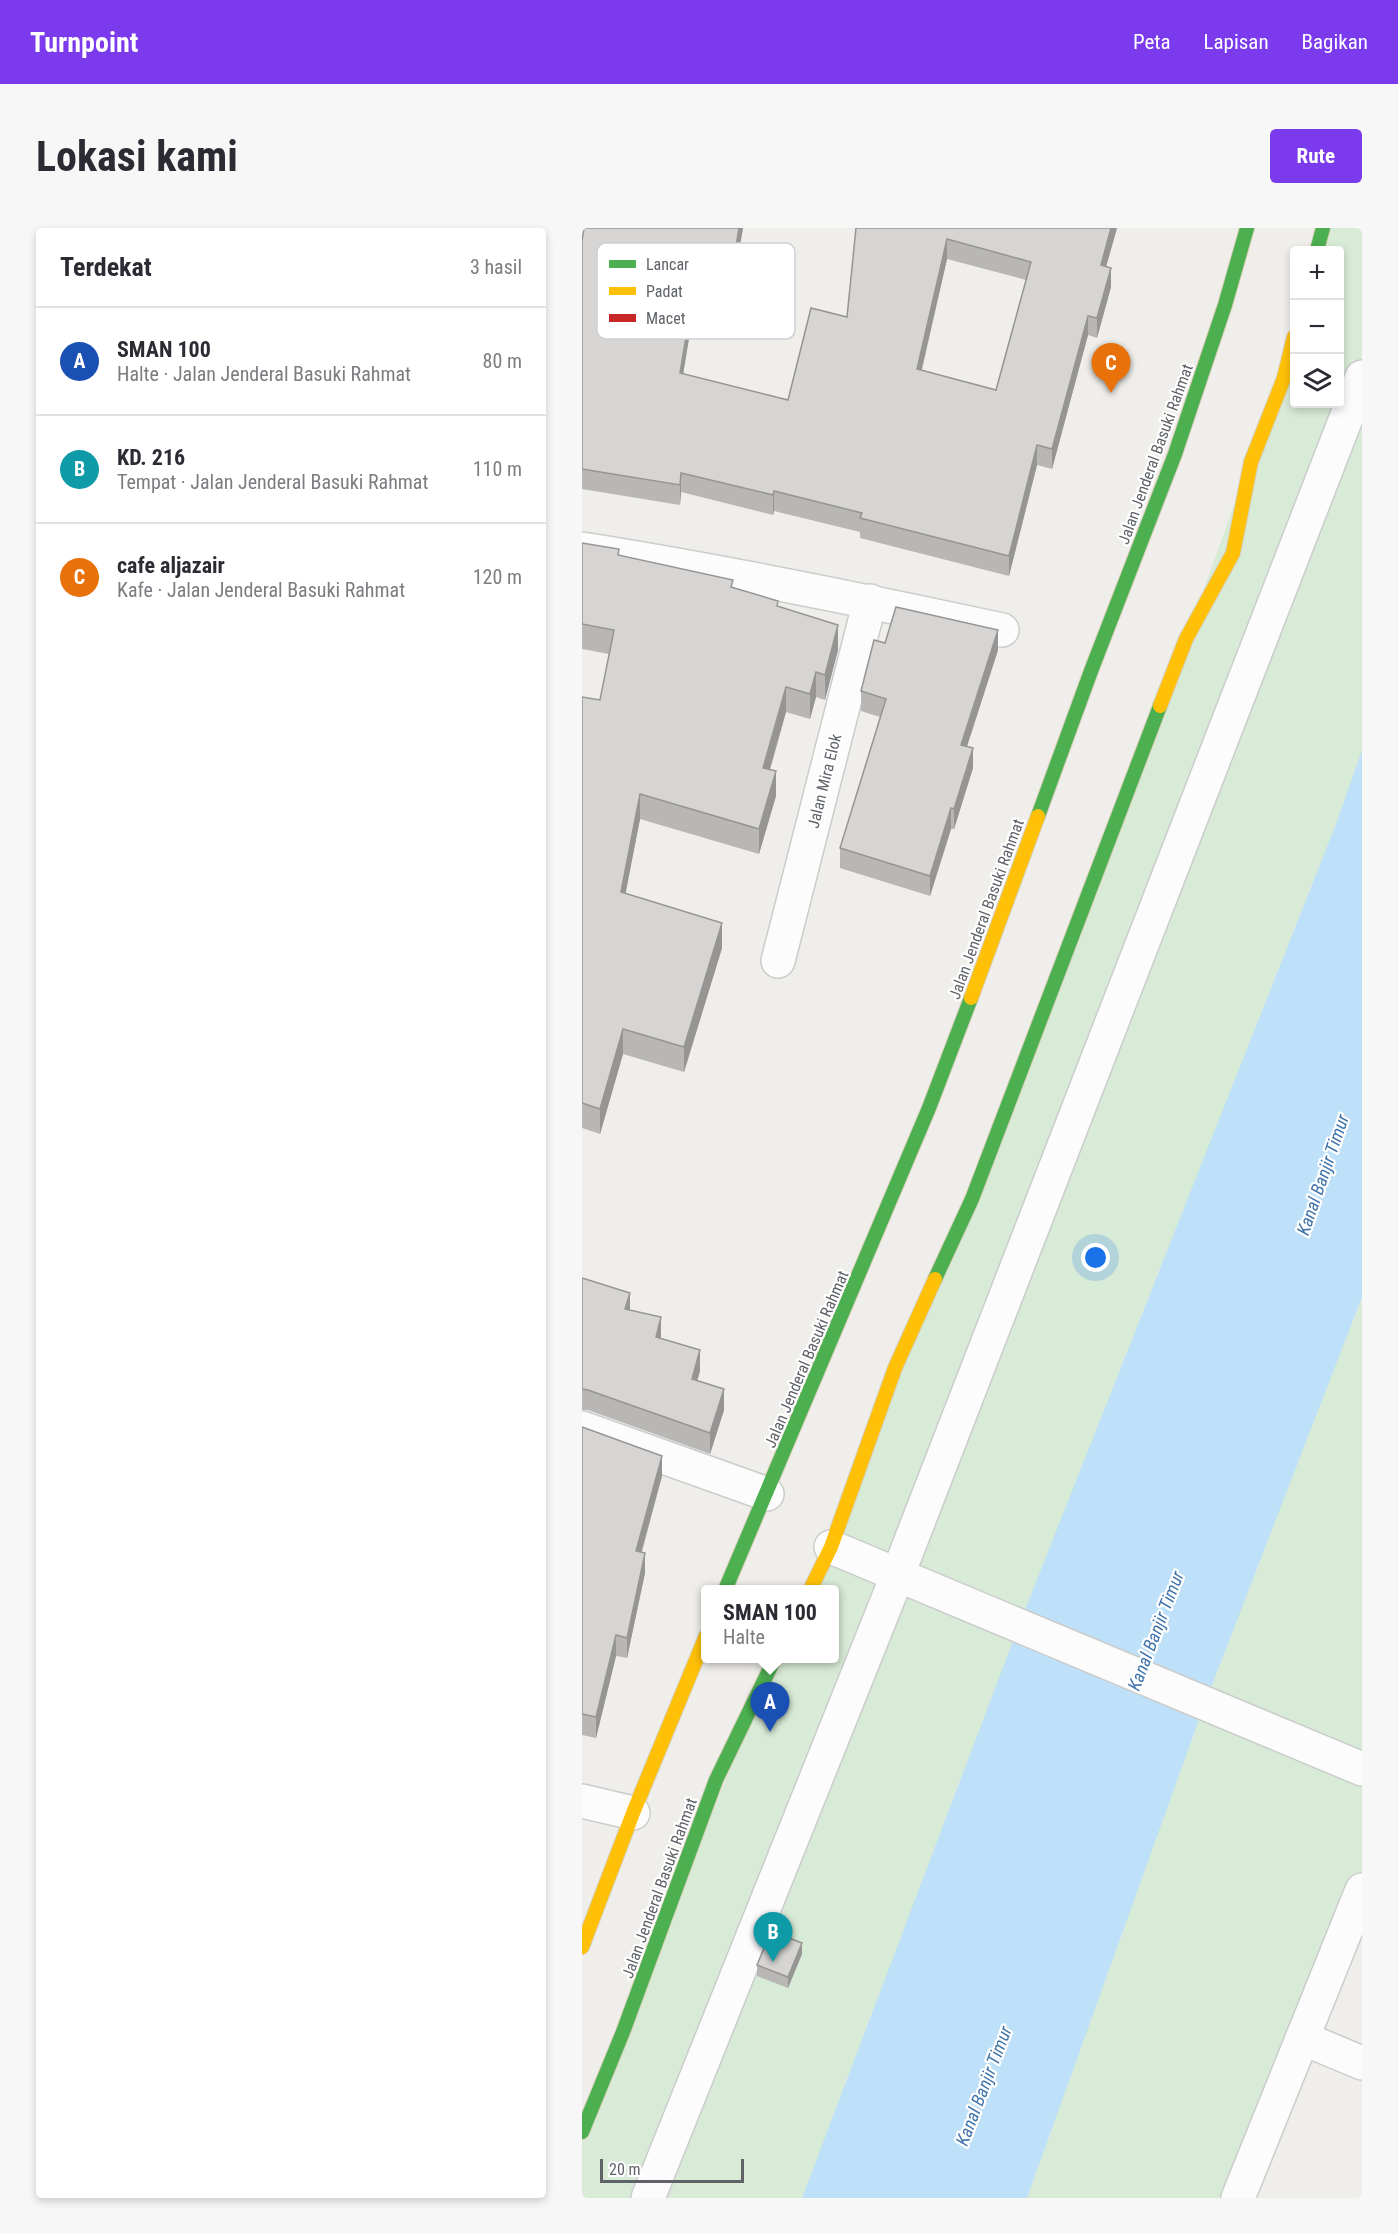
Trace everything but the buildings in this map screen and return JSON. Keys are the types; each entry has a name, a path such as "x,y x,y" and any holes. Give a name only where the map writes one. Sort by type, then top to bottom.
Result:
{"main road":[{"name":"Jalan Jenderal Basuki Rahmat","path":"727,1585 920,1130 962,1021 1091,672 1175,454 1225,305 1247,228"},
{"path":"1318,246 1323,228"},
{"path":"812,1585 831,1547 895,1368 972,1199 1186,639 1233,553 1251,462 1284,378 1290,353"},
{"path":"582,1947 633,1813 701,1646"},
{"name":"Jalan Jenderal Basuki Rahmat","path":"582,2132 623,2032 716,1780 773,1663"}],"street":[{"path":"648,2198 879,1623 1362,377"},
{"path":"582,549 669,562 870,601 1002,630"},
{"name":"Jalan Mira Elok","path":"778,961 870,601"},
{"path":"582,1428 767,1494"},
{"path":"831,1547 1362,1768"},
{"path":"582,1801 633,1813"},
{"path":"1238,2198 1362,1890"},
{"path":"1302,2038 1362,2063"}],"green space":[{"path":"1323,228 1362,228 1362,1890 1238,2198 582,2198 582,2132 773,1663 839,1663 839,1585 812,1585 1186,639 1290,348 1290,408 1344,408 1344,246 1318,246"}],"water":[{"name":"Kanal Banjir Timur","path":"1362,750 1362,1297 1205,1703 1027,2198 802,2198 1019,1625 1336,824"}],"traffic: fast":[{"path":"1038,816 1175,454 1225,305 1247,228"},
{"path":"1318,246 1323,228"},
{"path":"935,1279 972,1199 1160,706"},
{"path":"727,1585 929,1108 971,998"},
{"path":"582,2132 623,2032 716,1780 773,1663"}],"traffic: slow":[{"path":"1160,706 1186,639 1233,553 1251,462 1284,378 1290,353"},
{"path":"971,998 1038,816"},
{"path":"812,1585 831,1547 895,1368 935,1279"},
{"path":"582,1947 633,1813 701,1648"}],"place":[{"name":"cafe aljazair","path":"1111,393"},
{"name":"SMAN 100","path":"770,1732"},
{"name":"KD. 216","path":"773,1962"}]}
